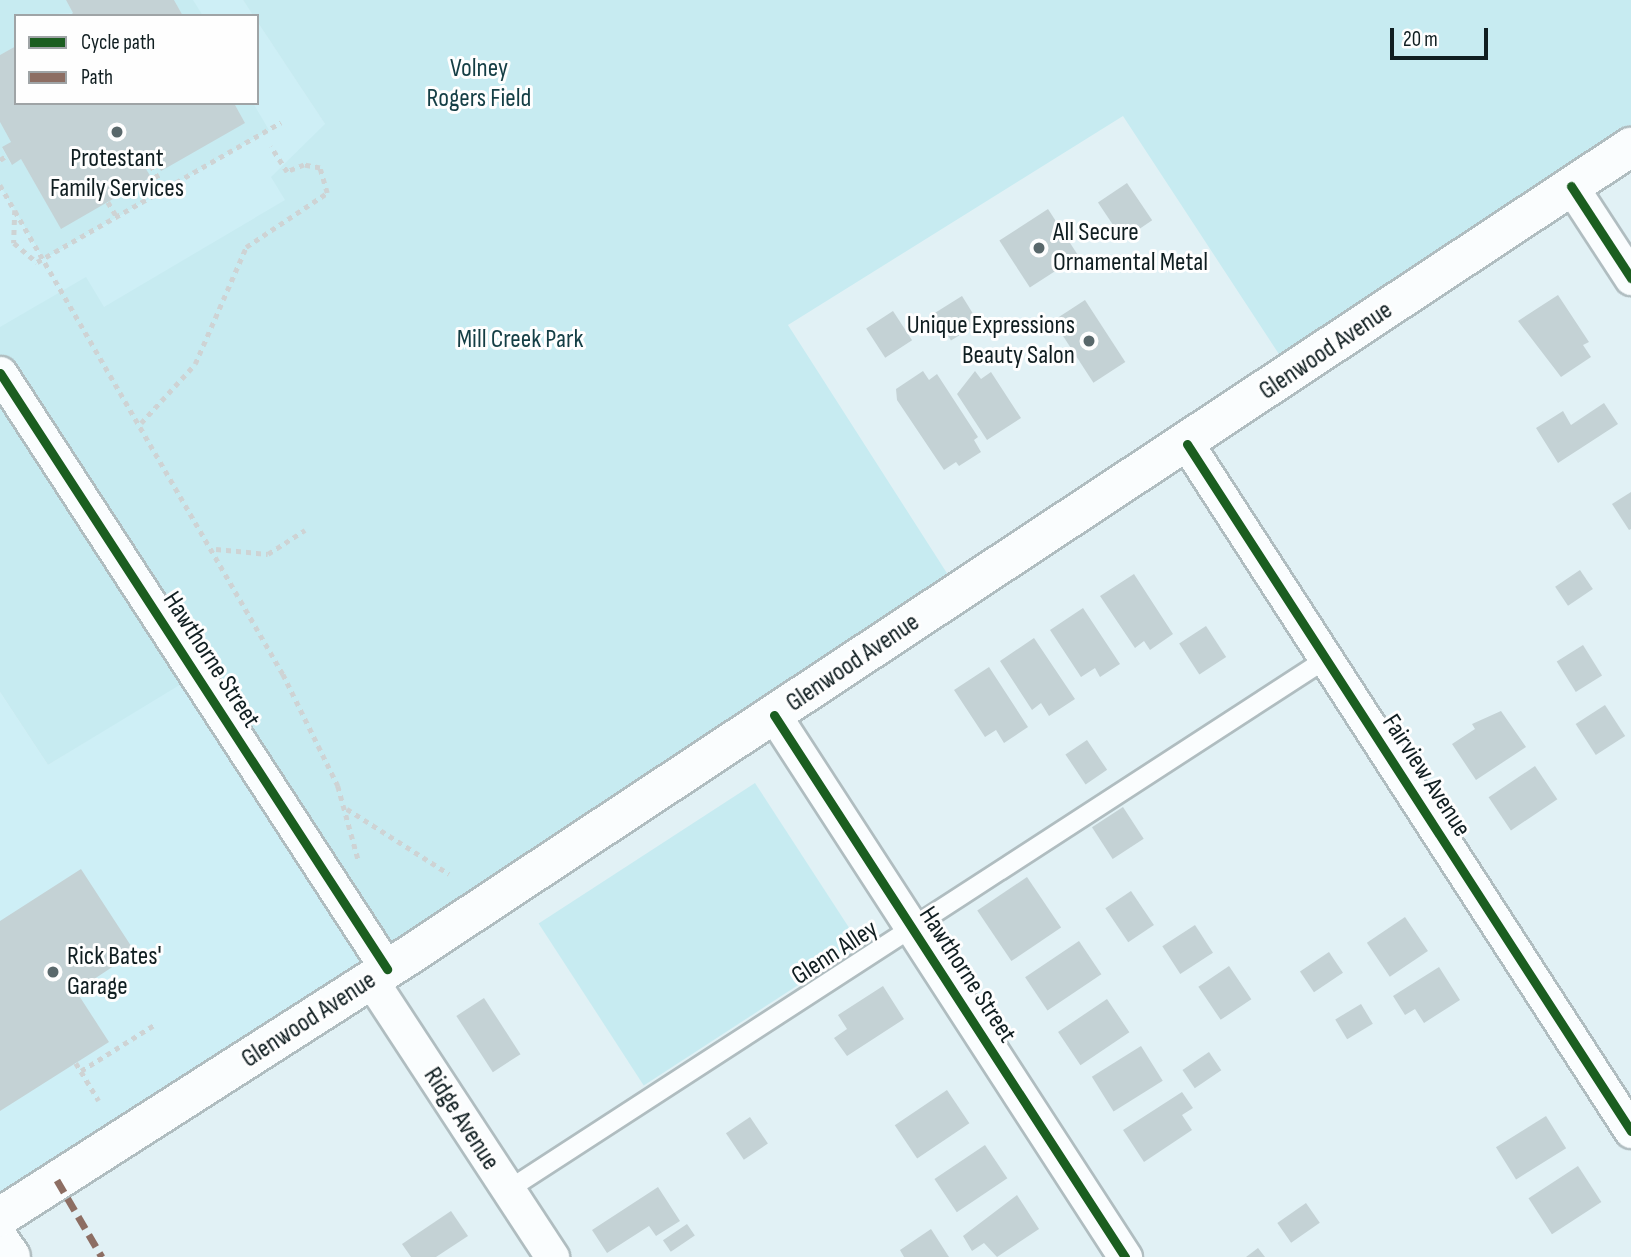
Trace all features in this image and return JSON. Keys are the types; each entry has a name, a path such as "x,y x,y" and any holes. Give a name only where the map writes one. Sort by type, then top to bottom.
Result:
{"main road":[{"name":"Glenwood Avenue","path":"0,1217 379,975 1187,444 1631,147"},
{"path":"0,1241 11,1257"}],"street":[{"path":"1571,186 1631,278"},
{"name":"Hawthorne Street","path":"0,373 379,975"},
{"name":"Fairview Avenue","path":"1187,444 1631,1131"},
{"name":"Hawthorne Street","path":"774,715 1125,1257"},
{"name":"Ridge Avenue","path":"379,975 552,1257"}],"lane":[{"name":"Glenn Alley","path":"508,1189 1326,659"}],"path":[{"path":"15,209 20,253 44,259 281,122"},
{"path":"141,423 195,364 246,247 327,193 320,168 304,165 287,172 271,146"},
{"path":"0,160 6,156"},
{"path":"151,165 165,190"},
{"path":"0,185 216,549 346,808 362,869"},
{"path":"108,202 117,217"},
{"path":"216,549 268,554 306,530"},
{"path":"346,808 449,874"},
{"path":"81,1071 154,1025"},
{"path":"76,1063 99,1101"}],"shaded area":[{"path":"0,0 243,0 253,14 14,14 14,105 259,105 259,24 347,157 345,189 0,373"},
{"path":"195,674 387,969 0,1217 0,692 48,765"}],"green space":[{"path":"0,0 66,0 73,13 14,14 14,47 0,55"},
{"path":"174,0 193,0 202,14 182,14"},
{"name":"Mill Creek Park","path":"243,0 1631,0 1631,147 1292,374 1123,116 788,325 959,592 387,969 196,675 48,765 0,692 0,327 86,277 104,307 285,200 271,177 325,124 259,24 259,14 252,14"},
{"path":"235,105 254,105 269,130 44,259 0,185 0,122 11,142 2,148 11,164 21,159 61,228 150,177 146,169 156,162 245,123"},
{"path":"755,783 860,945 644,1085 539,924"}],"building":[{"path":"66,0 174,0 182,14 72,14"},
{"name":"Protestant Family Services","path":"14,47 14,105 235,105 245,123 161,171 156,162 146,169 151,177 61,229 21,159 12,165 2,147 11,142 0,122 0,55"},
{"path":"1127,183 1152,220 1123,240 1098,203"},
{"name":"All Secure Ornamental Metal","path":"1048,209 1078,256 1030,288 999,241"},
{"path":"1558,295 1589,342 1583,345 1591,357 1561,377 1518,321"},
{"path":"962,296 979,323 951,341 934,313"},
{"name":"Unique Expressions Beauty Salon","path":"1085,300 1125,362 1093,383 1053,321"},
{"path":"893,311 912,340 885,358 866,328"},
{"path":"923,371 929,380 937,374 978,437 974,440 981,452 959,466 956,462 944,470 897,400 896,389"},
{"path":"975,371 981,379 991,372 1021,418 987,440 957,394"},
{"path":"1604,403 1618,424 1558,463 1536,428 1563,411 1571,425"},
{"path":"1631,492 1631,529 1629,530 1612,504"},
{"path":"1580,570 1593,589 1568,606 1555,587"},
{"path":"1134,574 1173,634 1150,650 1144,641 1135,648 1100,596"},
{"path":"1083,608 1120,664 1100,677 1095,668 1081,677 1050,630"},
{"path":"1206,626 1226,657 1199,674 1179,643"},
{"path":"1034,638 1075,699 1049,716 1041,703 1032,710 1000,661"},
{"path":"1583,645 1602,676 1576,692 1557,661"},
{"path":"989,667 1028,727 1004,743 996,730 985,737 954,690"},
{"path":"1605,705 1625,736 1596,755 1576,724"},
{"path":"1501,711 1526,747 1476,780 1452,744 1475,729 1472,724"},
{"path":"1087,740 1107,770 1086,784 1065,755"},
{"path":"1535,766 1557,799 1511,830 1489,797"},
{"path":"1123,807 1144,839 1113,859 1092,827"},
{"name":"Rick Bates' Garage","path":"81,869 135,952 76,991 109,1042 0,1111 0,921"},
{"path":"1027,877 1061,928 1011,961 977,911"},
{"path":"1131,891 1154,925 1128,942 1105,908"},
{"path":"1405,917 1428,951 1390,977 1367,943"},
{"path":"1195,925 1213,953 1180,974 1162,946"},
{"path":"1079,941 1101,974 1047,1011 1025,977"},
{"path":"1329,952 1343,973 1314,992 1300,972"},
{"path":"1229,966 1251,999 1221,1020 1198,987"},
{"path":"1439,967 1460,1000 1424,1023 1415,1009 1405,1015 1393,996"},
{"path":"883,986 904,1019 847,1056 834,1038 847,1029 838,1015"},
{"path":"484,998 520,1054 493,1072 456,1016"},
{"path":"1107,999 1129,1032 1080,1065 1058,1032"},
{"path":"1361,1004 1373,1024 1347,1039 1335,1019"},
{"path":"1141,1046 1163,1081 1114,1112 1092,1077"},
{"path":"1209,1052 1221,1070 1195,1088 1182,1070"},
{"path":"947,1090 969,1123 917,1158 895,1125"},
{"path":"1182,1092 1193,1108 1182,1115 1192,1130 1144,1162 1123,1130"},
{"path":"1546,1116 1566,1148 1516,1179 1496,1147"},
{"path":"750,1117 768,1144 744,1160 726,1133"},
{"path":"985,1145 1007,1178 957,1212 934,1179"},
{"path":"1578,1166 1601,1202 1552,1234 1529,1198"},
{"path":"658,1187 680,1221 656,1236 649,1226 607,1253 592,1230"},
{"path":"1017,1195 1039,1229 997,1257 984,1243 972,1251 963,1236"},
{"path":"1306,1203 1320,1223 1291,1243 1277,1223"},
{"path":"451,1211 468,1236 436,1257 411,1257 402,1244"},
{"path":"687,1224 695,1236 671,1252 663,1240"},
{"path":"931,1229 949,1257 904,1257 900,1250"},
{"path":"1258,1248 1265,1257 1246,1257"}],"marked path":[{"path":"57,1180 102,1257"}],"cycle path":[{"path":"1571,186 1631,278"},
{"path":"0,373 387,969"},
{"path":"1187,444 1631,1131"},
{"path":"774,715 1125,1257"}],"place":[{"name":"Protestant Family Services","path":"117,132"},
{"name":"All Secure Ornamental Metal","path":"1039,248"},
{"name":"Unique Expressions Beauty Salon","path":"1089,341"},
{"name":"Rick Bates' Garage","path":"53,972"}],"park label":[{"name":"Volney Rogers Field","path":"479,84"}]}
